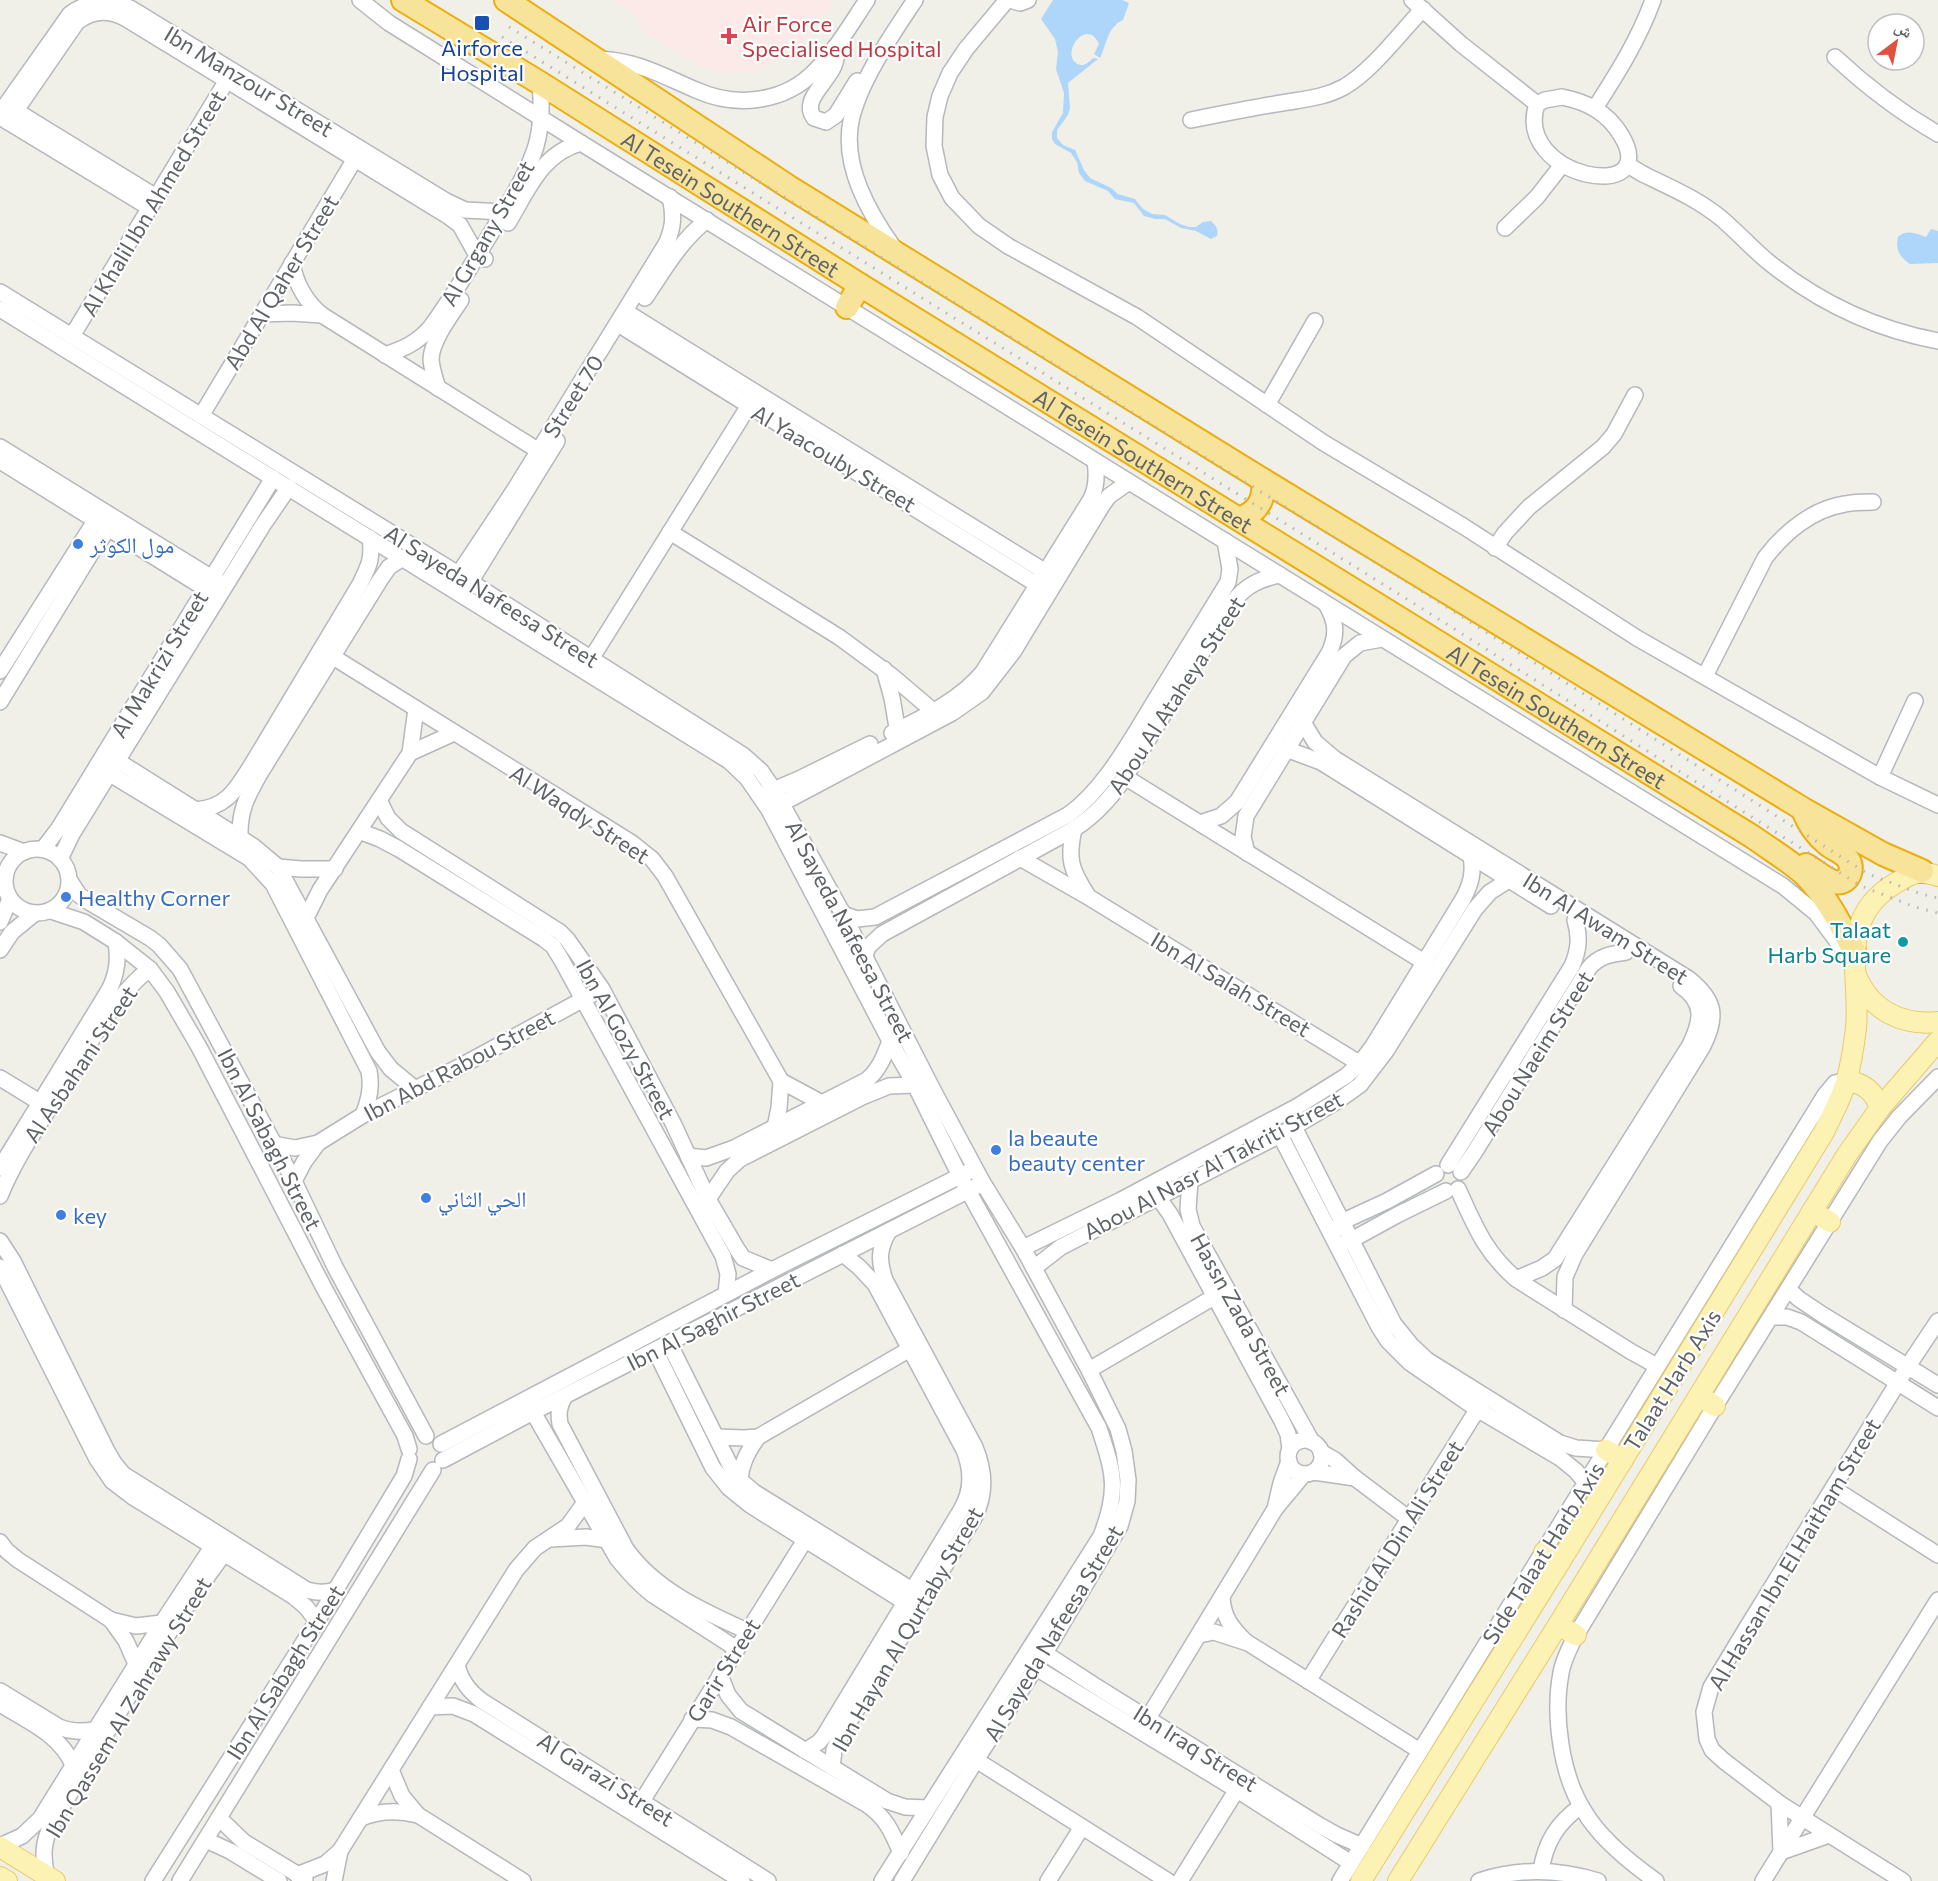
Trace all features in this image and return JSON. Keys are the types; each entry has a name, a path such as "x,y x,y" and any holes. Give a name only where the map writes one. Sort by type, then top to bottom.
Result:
{"highway":[{"name":"Al Tesein Southern Street","path":"403,0 1753,837 1803,873 1828,903 1854,963"},
{"name":"Al Tesein Southern Street","path":"506,0 775,178 1263,480 1803,809 1883,854 1930,873"},
{"path":"847,307 860,285"},
{"path":"1239,519 1257,509 1262,500 1263,480"},
{"path":"1787,861 1806,865 1836,883 1845,881 1851,874 1851,865 1847,858 1819,837 1803,809"}],"main road":[{"name":"Talaat Harb Axis","path":"1361,1881 1450,1741 1552,1557 1615,1455 1808,1159 1832,1117 1846,1081 1856,1029 1854,963 1860,926 1865,915 1877,898 1892,885 1930,873"},
{"name":"Al Tesein Southern Street","path":"1854,963 1863,989 1869,998 1886,1012 1916,1023 1938,1022"},
{"name":"Talaat Harb Axis","path":"1398,1881 1558,1625 1707,1401 1812,1211 1854,1145 1880,1108 1938,1041"},
{"path":"1846,1081 1864,1086 1872,1092 1880,1108"},
{"path":"1812,1211 1830,1222"},
{"path":"1558,1625 1576,1635"},
{"path":"1450,1741 1454,1748 1463,1754 1476,1756"},
{"path":"1428,1775 1441,1778 1454,1793"},
{"path":"0,1846 51,1879"}],"street":[{"path":"360,0 389,23 1783,886 1816,913 1854,963"},
{"path":"595,59 630,63 649,69 712,97 744,101 770,97 794,87 815,72 867,0"},
{"path":"900,255 869,210 851,158 850,123 855,106 873,68 915,0"},
{"path":"1028,0 1020,3 1009,0 966,49 950,73 940,96 935,117 934,146 940,175 952,198 979,226 1008,246 1137,317 1324,443 1463,526 1637,638 1880,777 1938,805"},
{"path":"1595,108 1621,67 1653,0"},
{"path":"1191,120 1306,100 1344,87 1360,75 1417,5 1461,44 1537,104"},
{"name":"Ibn Manzour Street","path":"5,111 72,27 83,17 97,12 118,15 230,76 358,154 454,220 482,257"},
{"path":"835,47 838,54 836,63 810,103 810,112 818,121 826,122 834,118 858,80 873,68"},
{"path":"1835,57 1898,110 1938,134"},
{"name":"Al Khalil Ibn Ahmed Street","path":"72,336 230,76"},
{"name":"Al Grgany Street","path":"438,388 431,360 434,347 531,161 541,117 540,83"},
{"path":"1562,97 1595,108 1607,117 1625,141 1629,152 1627,165 1615,175 1599,177 1580,174 1562,165 1546,150 1536,133 1533,116 1537,104 1545,100 1562,97"},
{"path":"5,111 153,202"},
{"name":"Al Grgany Street","path":"385,355 406,348 423,336 482,257 544,165 561,150 581,142"},
{"name":"Ibn Manzour Street","path":"358,154 456,206 475,211 503,212"},
{"name":"Abd Al Qaher Street","path":"201,416 358,154"},
{"path":"1505,228 1537,197 1562,165"},
{"path":"1627,165 1698,202 1722,219 1765,259 1815,294 1866,321 1895,331 1938,341"},
{"name":"Street 70","path":"626,321 672,233 674,221 670,197"},
{"name":"Street 70","path":"461,584 626,321 688,236 707,220"},
{"path":"292,263 302,294 322,315 543,454"},
{"name":"Al Sayeda Nafeesa Street","path":"0,292 201,416 729,761 771,800 843,914 933,1090 1089,1370 1123,1440 1128,1480 1127,1501 1120,1526 1113,1539 1029,1664 927,1808 882,1881"},
{"name":"Al Sayeda Nafeesa Street","path":"0,309 403,558 461,584 591,658 743,755 761,771 771,800 890,1041 915,1085 960,1176 1099,1428 1113,1474 1110,1513 1101,1536 1039,1649"},
{"path":"262,314 322,315"},
{"name":"Al Yaacouby Street","path":"626,321 1047,582"},
{"path":"1267,405 1315,321"},
{"path":"1495,548 1505,533 1529,507 1603,447 1614,434 1635,395"},
{"path":"591,658 752,400"},
{"path":"0,447 28,472 101,525 215,587"},
{"path":"0,461 28,472 215,587"},
{"path":"771,800 936,715 970,702 978,688 1013,652 1095,492 1095,461"},
{"name":"Al Makrizi Street","path":"43,849 107,763 215,587 273,478"},
{"path":"1047,582 1109,496 1129,482"},
{"name":"Al Makrizi Street","path":"215,587 289,487"},
{"path":"1705,676 1765,558 1774,546 1797,525 1827,509 1844,504 1873,502"},
{"path":"0,670 101,525"},
{"path":"2,694 90,555 101,525"},
{"path":"670,532 839,637 884,669 936,715"},
{"path":"240,838 240,818 248,794 327,653 360,584 370,563 370,538"},
{"name":"Abou Al Ataheya Street","path":"843,914 857,919 876,917 1068,815 1087,801 1137,730 1228,582 1230,569 1225,542"},
{"path":"195,810 216,806 225,801 236,789 327,653 389,567 403,558"},
{"name":"Abou Al Ataheya Street","path":"865,955 868,947 882,934 1074,829 1106,804 1233,602 1248,586 1280,575"},
{"path":"1200,823 1221,816 1237,802 1329,653 1335,642 1336,629 1333,616 1326,604"},
{"path":"1247,853 1243,837 1246,816 1344,656 1360,643 1382,639"},
{"name":"Al Waqdy Street","path":"327,653 632,843 652,859 665,876 781,1081"},
{"path":"884,669 892,698 898,735"},
{"path":"1880,777 1915,701"},
{"path":"305,920 320,890 410,753 416,709"},
{"name":"Ibn Al Awam Street","path":"1303,722 1315,742 1335,759 1512,875 1575,920 1689,991 1695,999 1698,1008 1698,1028 1654,1114 1569,1266 1564,1289 1564,1310"},
{"path":"410,753 454,733"},
{"name":"Ibn Al Awam Street","path":"1286,749 1321,762 1471,856 1512,875 1689,979 1708,999 1713,1015 1710,1033 1556,1259 1516,1279"},
{"path":"107,763 195,810 240,838 257,857 365,1060 371,1082 369,1100 363,1115"},
{"path":"107,763 257,857 278,867 335,869"},
{"name":"Al Makrizi Street","path":"60,858 107,763"},
{"path":"1125,777 1424,963"},
{"name":"Ibn Al Gozy Street","path":"380,800 388,818 401,831 560,932 577,950 602,989 654,1086 708,1198 743,1258 772,1270"},
{"name":"Ibn Al Salah Street","path":"1074,829 1071,864 1090,898"},
{"name":"Ibn Al Gozy Street","path":"359,831 399,849 553,946 723,1256 728,1274 726,1294"},
{"path":"0,843 24,852"},
{"path":"0,950 12,932 34,914 51,911 66,896 70,881 65,865 60,858 43,849 24,852 11,862 2,875 10,899 16,906 34,914"},
{"name":"Abou Al Nasr Al Takriti Street","path":"1034,1268 1061,1247 1280,1135 1360,1085 1384,1030 1471,883 1473,865 1471,856"},
{"name":"Ibn Al Salah Street","path":"1020,858 1090,898 1366,1067"},
{"path":"278,867 378,1052 391,1069 414,1088"},
{"name":"Abou Al Nasr Al Takriti Street","path":"1023,1248 1121,1200 1299,1106 1366,1067 1476,909 1490,892 1512,875"},
{"name":"Ibn Al Sabagh Street","path":"70,881 79,895 159,945 180,969 294,1181 335,1267 426,1436"},
{"path":"0,922 10,899"},
{"name":"Ibn Al Sabagh Street","path":"51,911 84,922 116,942 150,969 167,992 199,1047 324,1288 405,1436 409,1454 404,1476 336,1590 153,1881"},
{"name":"Abou Naeim Street","path":"1448,1170 1572,966 1579,944 1579,932 1575,920"},
{"name":"Al Asbahani Street","path":"0,1168 114,981 118,962 116,942"},
{"name":"Abou Naeim Street","path":"1336,1228 1348,1219 1388,1202 1448,1170 1480,1143 1588,968 1607,954 1626,952"},
{"name":"Al Asbahani Street","path":"0,1196 20,1156 92,1039 132,983 150,969"},
{"name":"Ibn Abd Rabou Street","path":"273,1144 295,1148 318,1143 363,1115 459,1067 602,989"},
{"path":"688,1156 706,1158 737,1153 859,1091 881,1063 890,1041"},
{"path":"1656,1881 1605,1837 1581,1806 1570,1782 1560,1731 1558,1706 1561,1671 1576,1635 1707,1401 1771,1317 1881,1142 1899,1117 1938,1077"},
{"path":"0,1078 40,1102"},
{"path":"775,1127 781,1081 822,1103"},
{"name":"Side Talaat Harb Axis","path":"1340,1881 1420,1751 1552,1557 1586,1483 1615,1455 1657,1366 1825,1095 1835,1083 1846,1081"},
{"path":"708,1198 737,1153 775,1127 822,1103 859,1091 915,1085"},
{"path":"1294,1127 1336,1228 1338,1248 1379,1327 1397,1352 1415,1367 1560,1443 1615,1455"},
{"path":"1280,1135 1336,1228 1353,1240 1394,1324 1404,1338 1427,1360 1481,1403 1560,1458 1586,1483"},
{"name":"Ibn Abd Rabou Street","path":"294,1181 318,1143"},
{"name":"Ibn Al Saghir Street","path":"441,1444 772,1270 976,1168"},
{"path":"1338,1248 1397,1215 1452,1190 1462,1181 1448,1170 1437,1185 1452,1190 1487,1248 1503,1268 1564,1310 1657,1366"},
{"name":"Hassn Zada Street","path":"1190,1181 1188,1209 1192,1226 1317,1447 1408,1518"},
{"name":"Ibn Al Saghir Street","path":"438,1465 533,1412 984,1183"},
{"name":"Hassn Zada Street","path":"1158,1197 1282,1421 1288,1434 1289,1455"},
{"name":"Ibn Hayan Al Qurtaby Street","path":"832,1767 834,1750 840,1735 915,1600 966,1501 970,1473 964,1450 910,1349 880,1282 880,1252 889,1231"},
{"path":"0,1241 13,1261 60,1371"},
{"name":"Ibn Hayan Al Qurtaby Street","path":"805,1751 824,1736 979,1508 982,1497 983,1474 975,1448 880,1282 843,1254"},
{"path":"0,1268 114,1463 123,1474 293,1596 317,1621"},
{"path":"1788,1289 1812,1308 1938,1385"},
{"path":"1089,1370 1214,1298"},
{"path":"1771,1317 1787,1317 1801,1322 1938,1408"},
{"name":"Al Hassan Ibn El Haitham Street","path":"1903,1881 1779,1803 1724,1761 1713,1750 1707,1738 1704,1712 1711,1687 1938,1321"},
{"path":"662,1347 740,1480 754,1492 915,1600"},
{"path":"662,1347 708,1458 720,1478 739,1497 806,1540 915,1600"},
{"path":"708,1458 720,1444 758,1437 910,1349"},
{"path":"565,1396 558,1414 560,1424 634,1561 655,1581 692,1604 747,1631"},
{"name":"Rashid Al Din Ali Street","path":"1308,1681 1481,1403"},
{"path":"533,1412 617,1558 642,1586 736,1649"},
{"path":"426,1436 434,1438 444,1449 438,1465 421,1471 412,1464 409,1454 417,1438 426,1436"},
{"path":"740,1480 745,1458 758,1437"},
{"path":"1148,1718 1275,1509 1322,1461 1317,1447 1300,1441 1289,1455 1275,1509"},
{"path":"1289,1455 1294,1470 1309,1473"},
{"name":"Ibn Al Sabagh Street","path":"180,1881 438,1465"},
{"name":"Hassn Zada Street","path":"1309,1473 1316,1471 1354,1478"},
{"path":"1833,1488 1938,1555"},
{"path":"219,1818 244,1842 302,1878 307,1872 325,1864 340,1851 516,1569 535,1548 568,1526 586,1501"},
{"path":"551,1539 586,1537 608,1540"},
{"name":"Garir Street","path":"642,1801 806,1540"},
{"path":"0,1542 18,1560 111,1620 136,1626 162,1623"},
{"path":"222,1544 307,1590 316,1593 336,1590"},
{"name":"Ibn Qassem Al Zahrawy Street","path":"51,1879 43,1863 44,1842 51,1825 118,1704 136,1664 162,1623 222,1544"},
{"name":"Ibn Qassem Al Zahrawy Street","path":"0,1846 24,1834 40,1819 94,1730 118,1704 207,1576 222,1544"},
{"path":"1222,1597 1225,1617 1232,1628 1248,1643 1420,1751"},
{"path":"1763,1881 1938,1600"},
{"path":"111,1620 126,1641 136,1664"},
{"path":"1199,1635 1214,1632 1248,1643"},
{"name":"Ibn Iraq Street","path":"1039,1649 1148,1718 1351,1863"},
{"name":"Al Sayeda Nafeesa Street","path":"902,1881 976,1760 1029,1664"},
{"name":"Ibn Iraq Street","path":"1029,1664 1241,1784 1362,1846"},
{"name":"Al Garazi Street","path":"457,1665 466,1686 482,1701 642,1801 737,1875"},
{"path":"720,1675 728,1695 741,1711 896,1805 927,1808"},
{"path":"0,1691 46,1720 69,1731 94,1730"},
{"path":"0,1704 54,1737 73,1765"},
{"name":"Al Garazi Street","path":"430,1707 453,1706 474,1714 737,1875 759,1878"},
{"path":"692,1719 712,1720 731,1726 876,1810 891,1828 900,1853"},
{"path":"976,1760 1168,1881"},
{"path":"391,1770 402,1796 418,1815 523,1881"},
{"path":"1180,1881 1241,1784"},
{"path":"1779,1803 1781,1852"},
{"path":"1541,1871 1545,1852 1553,1834 1570,1814 1581,1806"},
{"path":"361,1818 387,1811 418,1815"},
{"path":"1048,1881 1082,1827"},
{"path":"24,1834 33,1842 44,1842"},
{"path":"1781,1852 1829,1835"},
{"path":"206,1840 230,1851 279,1881"},
{"path":"334,1881 340,1851"},
{"path":"1479,1881 1508,1873 1541,1871 1598,1881"}],"shaded area":[{"name":"Air Force Specialised Hospital","path":"612,0 834,0 825,15 821,13 799,50 757,71 732,73 693,63 642,31 637,16"}],"water":[{"path":"1053,0 1122,0 1129,3 1123,20 1111,31 1100,58 1094,54 1099,44 1094,37 1088,34 1077,39 1072,52 1072,58 1076,63 1083,65 1093,58 1098,59 1068,83 1070,108 1068,115 1057,130 1057,138 1063,145 1075,150 1090,178 1118,194 1135,199 1143,209 1152,214 1165,215 1180,224 1196,227 1203,222 1211,221 1217,228 1217,236 1211,239 1196,231 1181,228 1165,219 1144,216 1134,203 1115,199 1108,191 1085,181 1071,153 1055,144 1052,132 1063,113 1064,93 1056,69 1058,52 1055,39 1041,19"},
{"path":"1931,229 1938,231 1938,263 1910,264 1903,259 1897,246 1898,237 1908,232 1926,237"}],"railway":[{"path":"509,27 1418,589 1868,874 1938,898"},
{"path":"502,37 1410,601 1861,886 1915,907 1938,913"}],"place":[{"name":"Airforce Hospital","path":"482,23"},
{"name":"Air Force Specialised Hospital","path":"729,36"},
{"name":"مول الكوثر","path":"78,544"},
{"name":"Healthy Corner","path":"66,897"},
{"name":"Talaat Harb Square","path":"1903,942"},
{"name":"la beaute beauty center","path":"996,1150"},
{"name":"الحي الثاني","path":"426,1198"},
{"name":"key","path":"61,1215"}]}
